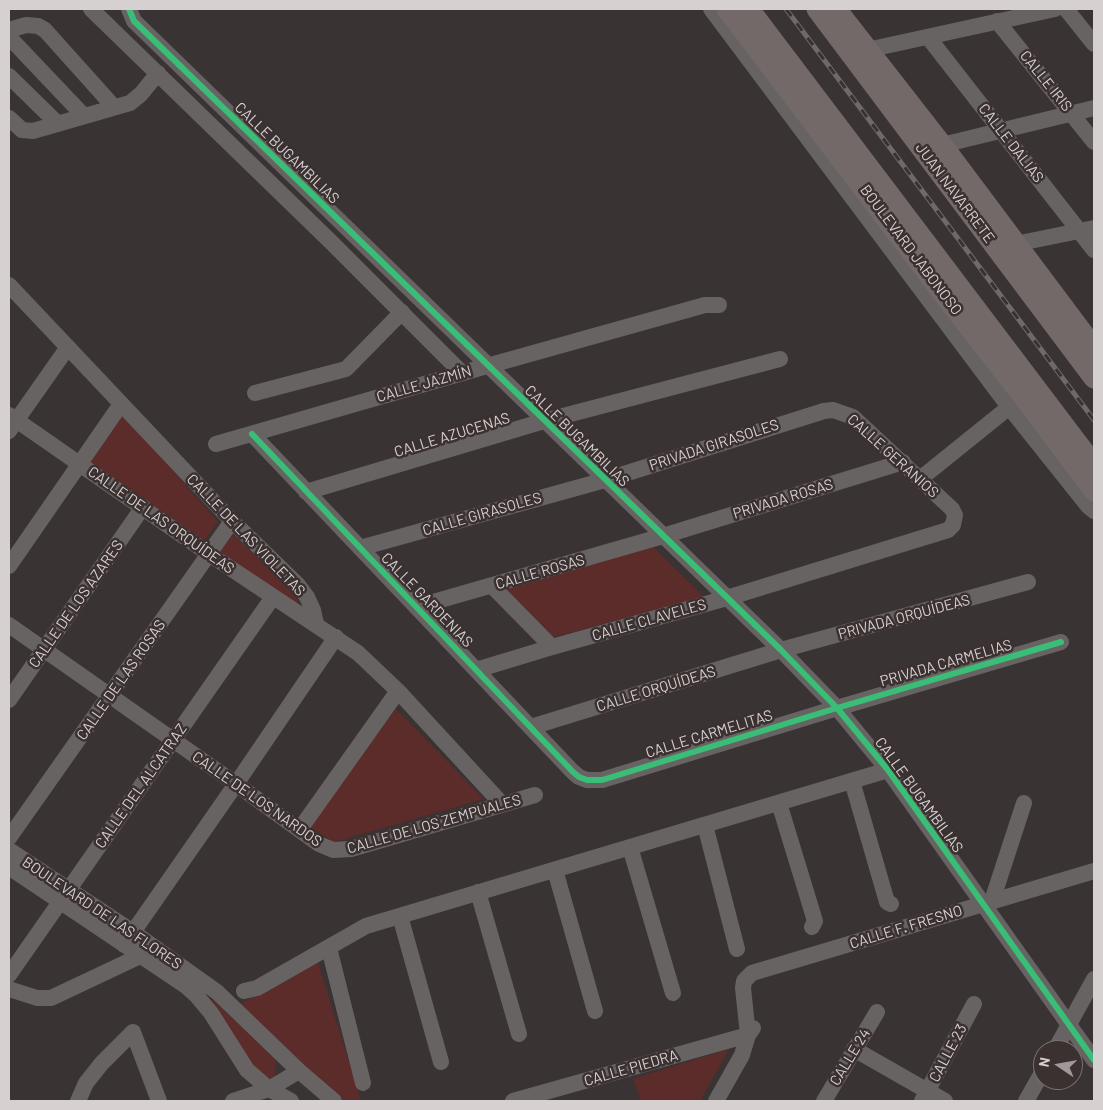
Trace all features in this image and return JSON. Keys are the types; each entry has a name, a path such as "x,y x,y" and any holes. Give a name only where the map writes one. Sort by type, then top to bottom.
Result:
{"main road":[{"name":"BOULEVARD JABONOSO","path":"727,9 886,230 986,362 1023,397"},
{"name":"BOULEVARD JABONOSO","path":"749,9 1023,397 1087,481"},
{"name":"JUAN NAVARRETE","path":"817,9 1094,378"},
{"name":"JUAN NAVARRETE","path":"836,9 942,145 1094,348"}],"street":[{"path":"92,9 330,241 462,373"},
{"name":"CALLE BUGAMBILIAS","path":"129,9 134,21 727,598 837,708 888,770 987,903 1094,1060"},
{"path":"711,9 886,230"},
{"path":"867,50 1055,9"},
{"path":"1066,9 1094,44"},
{"name":"CALLE IRIS","path":"997,21 1094,142"},
{"path":"9,30 26,25 38,26 45,30 119,106"},
{"path":"9,37 84,116"},
{"name":"CALLE DALIAS","path":"928,37 1002,130 1087,230 1094,250"},
{"path":"9,118 22,130 33,131 119,106 126,96 154,69"},
{"path":"9,76 58,124"},
{"path":"942,145 1094,108"},
{"path":"330,241 346,229"},
{"path":"1015,244 1087,230"},
{"name":"CALLE DE LAS VIOLETAS","path":"10,289 232,521 298,585 307,597 313,610 316,624"},
{"name":"CALLE JAZMÍN","path":"216,444 705,305 719,306"},
{"path":"255,393 346,369 402,312"},
{"path":"11,422 68,348"},
{"name":"CALLE AZUCENAS","path":"306,492 544,421 780,359"},
{"path":"920,479 1023,397 1087,481 1088,506 1094,511"},
{"path":"9,566 121,404"},
{"name":"CALLE GERANIOS","path":"824,410 833,410 853,417 952,508 955,515"},
{"name":"PRIVADA GIRASOLES","path":"604,480 824,410"},
{"name":"CALLE DE LAS ORQUÍDEAS","path":"11,422 80,464 209,554 316,624"},
{"name":"CALLE GARDENIAS","path":"252,434 573,772 587,780"},
{"name":"PRIVADA ROSAS","path":"663,536 903,462"},
{"name":"CALLE GIRASOLES","path":"360,548 604,480"},
{"name":"CALLE DE LOS AZARES","path":"9,700 142,507"},
{"name":"CALLE CLAVELES","path":"476,670 727,598 948,530 953,525 955,515"},
{"name":"CALLE DE LAS ROSAS","path":"9,838 232,521"},
{"name":"CALLE ROSAS","path":"416,607 663,536"},
{"name":"PRIVADA ORQUÍDEAS","path":"780,650 1028,582"},
{"path":"492,586 552,647"},
{"name":"CALLE DEL ALCATRAZ","path":"9,975 273,597"},
{"path":"316,624 358,653 398,691 502,804"},
{"name":"CALLE DE LOS NARDOS","path":"9,626 319,844 334,850"},
{"path":"128,939 336,637"},
{"name":"PRIVADA CARMELIAS","path":"837,708 1061,642"},
{"name":"CALLE ORQUÍDEAS","path":"531,727 780,650"},
{"path":"300,829 398,691"},
{"name":"CALLE CARMELITAS","path":"587,780 602,780 837,708"},
{"path":"244,991 257,988 366,926 888,770"},
{"path":"857,780 887,902 891,904"},
{"name":"CALLE DE LOS ZEMPUALES","path":"334,850 351,849 535,795"},
{"path":"779,803 815,921 812,927"},
{"path":"987,903 1024,803"},
{"path":"705,825 738,948"},
{"path":"630,847 673,993"},
{"name":"BOULEVARD DE LAS FLORES","path":"9,850 64,896 191,982"},
{"name":"BOULEVARD DE LAS FLORES","path":"9,867 64,896"},
{"path":"555,870 595,1011"},
{"name":"CALLE F. FRESNO","path":"748,1035 743,988 747,976 755,972 1094,871"},
{"path":"478,892 519,1034"},
{"path":"400,916 441,1062"},
{"path":"329,948 363,1083"},
{"path":"9,989 36,998 51,998 144,950"},
{"path":"1061,1040 1094,979"},
{"path":"191,982 218,992 299,1071 334,1101"},
{"path":"191,982 196,995 211,1013 247,1070 270,1095"},
{"name":"CALLE 23","path":"925,1096 974,1004"},
{"name":"CALLE 24","path":"824,1101 877,1012"},
{"path":"78,1101 86,1083 102,1063 134,1032 159,1101"},
{"path":"716,1101 742,1055 748,1035"},
{"name":"CALLE PIEDRA","path":"513,1101 748,1035"},
{"path":"854,1049 925,1096 945,1101"},
{"path":"270,1095 299,1071"},
{"path":"1026,1101 1033,1089"},
{"path":"233,1101 270,1095 290,1101"}],"shaded area":[{"path":"121,412 218,522 202,544 87,463"},
{"path":"230,531 295,593 300,610 213,553"},
{"path":"652,546 704,597 550,638 501,587"},
{"path":"396,709 484,799 334,842 308,826"},
{"path":"317,960 361,1100 340,1101 237,1006"},
{"path":"197,991 214,1001 276,1060 274,1080 268,1085 249,1069"},
{"path":"729,1049 700,1101 641,1101 633,1079"}],"railway":[{"path":"786,9 1094,420"}],"cycle path":[{"path":"129,9 134,21 781,650 837,708 888,770 1094,1060"},
{"path":"252,434 573,772 587,780 602,780 1061,642"}]}
